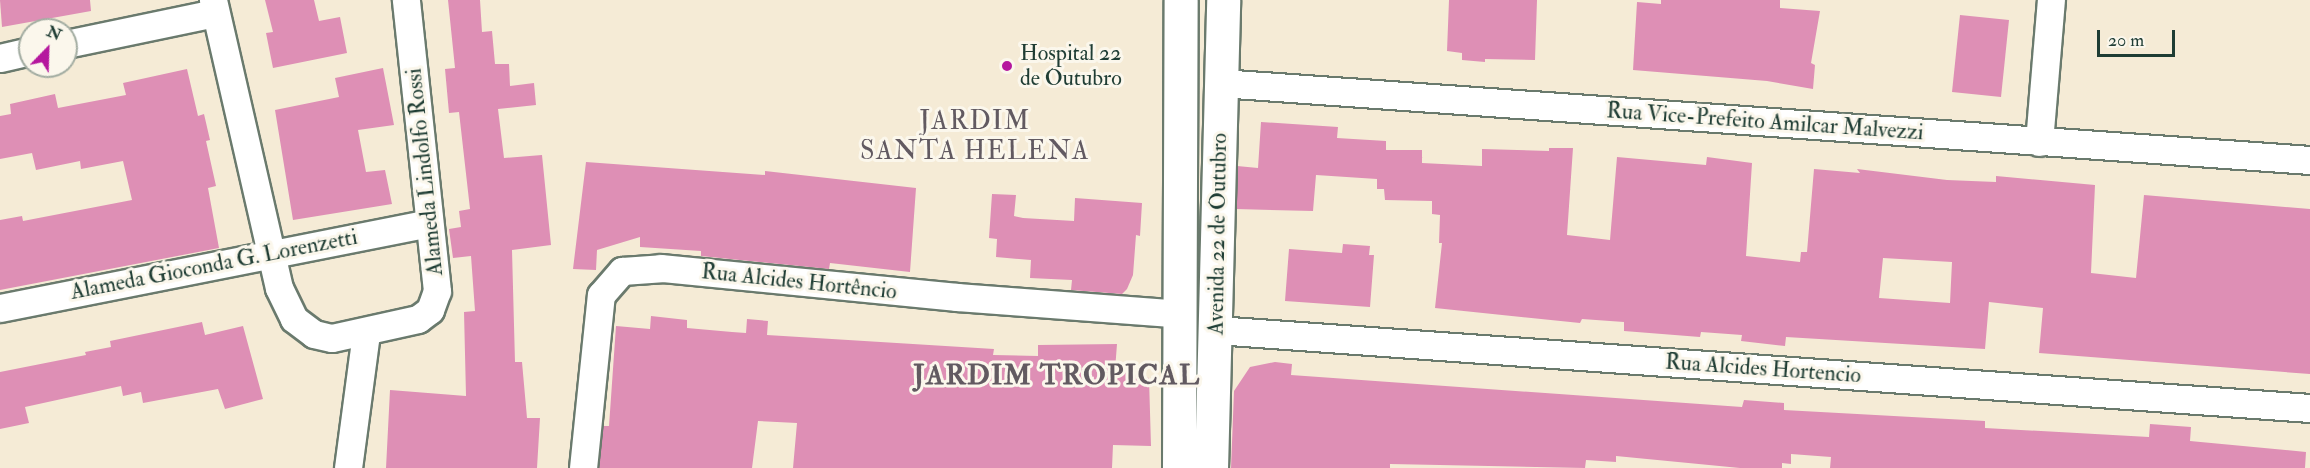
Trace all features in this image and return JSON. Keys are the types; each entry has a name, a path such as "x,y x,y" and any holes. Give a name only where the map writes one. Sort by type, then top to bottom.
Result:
{"street":[{"name":"Alameda Lindolfo Rossi","path":"214,6 268,254 289,311 308,330 332,338 366,333 418,319 433,305 437,281 428,223 406,0"},
{"name":"Avenida 22 de Outubro","path":"1179,468 1182,314 1181,0"},
{"name":"Avenida 22 de Outubro","path":"1211,468 1223,0"},
{"path":"2039,142 2052,0"},
{"path":"78,41 214,6"},
{"path":"0,58 18,54"},
{"name":"Rua Vice-Prefeito Amilcar Malvezzi","path":"1220,83 2310,160"},
{"name":"Alameda Gioconda G. Lorenzetti","path":"0,308 428,223"},
{"name":"Rua Alcides Hortêncio","path":"583,468 601,295 622,271 661,268 957,297 1182,314"},
{"name":"Rua Alcides Hortencio","path":"1216,330 2310,408"},
{"path":"348,468 366,333"}],"building":[{"path":"0,0 90,0 91,11 52,18 18,18 18,24 2,27"},
{"path":"265,0 314,0 319,21 340,17 347,53 273,68 266,33 273,32"},
{"path":"448,0 480,0 482,32 492,31 495,64 509,64 510,86 534,83 536,105 498,109 504,158 542,155 551,245 512,250 515,362 522,362 527,418 540,418 537,468 386,468 390,390 466,396 464,312 475,311 471,256 453,258 449,229 461,227 459,211 470,209 459,112 449,113 445,69 455,68"},
{"path":"1449,0 1537,0 1535,60 1485,59 1485,62 1462,60 1462,53 1447,51"},
{"path":"1661,0 1780,0 1780,8 1820,11 1811,63 1815,65 1813,89 1767,81 1633,70 1637,2 1661,4"},
{"path":"1960,15 2009,20 2001,97 1952,92"},
{"path":"383,68 394,125 358,130 366,172 385,170 392,204 293,220 275,110 339,97 335,78"},
{"path":"187,69 198,116 204,114 210,140 206,141 216,186 208,188 219,248 0,290 0,220 22,216 23,221 132,200 123,161 81,169 80,161 36,170 32,153 0,159 0,116 11,114 10,104 55,94 58,108 126,95 123,83"},
{"path":"1261,122 1338,127 1337,138 1386,141 1386,150 1422,150 1422,163 1482,166 1482,149 1549,151 1549,148 1573,148 1567,235 1610,240 1617,157 1706,165 1707,157 1752,163 1746,256 1800,262 1801,252 1807,252 1814,169 1860,173 1857,169 1947,180 1996,182 1996,176 2095,185 2091,273 2136,278 2144,195 2310,209 2310,374 2039,353 2043,308 1989,302 1985,349 1786,337 1785,346 1741,341 1742,335 1701,332 1700,337 1624,331 1624,322 1582,319 1580,323 1435,308 1442,243 1439,243 1440,215 1432,214 1432,201 1385,200 1384,189 1377,189 1377,179 1316,175 1313,211 1236,209 1237,166 1258,168","holes":["1883,258 1952,262 1950,303 1879,298"]},
{"path":"586,162 765,175 765,171 916,188 910,272 830,263 829,269 701,256 701,251 640,247 640,237 597,250 596,270 573,269"},
{"path":"992,194 1016,195 1014,216 1023,218 1074,221 1075,198 1142,203 1140,236 1136,235 1133,275 1127,289 1122,294 1071,290 1072,280 1030,278 1031,260 996,257 997,239 989,238"},
{"path":"1343,244 1370,246 1369,255 1374,255 1370,307 1285,301 1289,249 1342,253"},
{"path":"651,316 687,320 687,328 746,333 747,319 768,321 767,335 994,349 993,355 1038,356 1038,345 1117,344 1115,370 1149,378 1151,446 1113,445 1112,468 793,468 797,423 758,421 752,468 599,468 603,426 609,426 616,326 650,329"},
{"path":"202,322 205,335 243,326 263,399 225,409 218,389 143,403 141,392 123,396 121,386 25,407 29,423 0,429 0,372 86,355 85,352 111,347 110,341"},
{"path":"1275,362 1292,364 1291,375 1742,407 1744,400 1784,403 1784,410 1985,421 1985,428 2149,437 2150,424 2191,427 2190,441 2306,452 2305,468 1830,468 1831,457 1791,454 1791,464 1782,463 1782,468 1740,468 1616,456 1616,462 1586,460 1585,468 1390,464 1390,468 1231,468 1234,391 1250,367"}],"place":[{"name":"Hospital 22 de Outubro","path":"1007,66"}],"district":[{"name":"JARDIM SANTA HELENA","path":"975,137"},
{"name":"JARDIM TROPICAL","path":"1057,376"}]}
